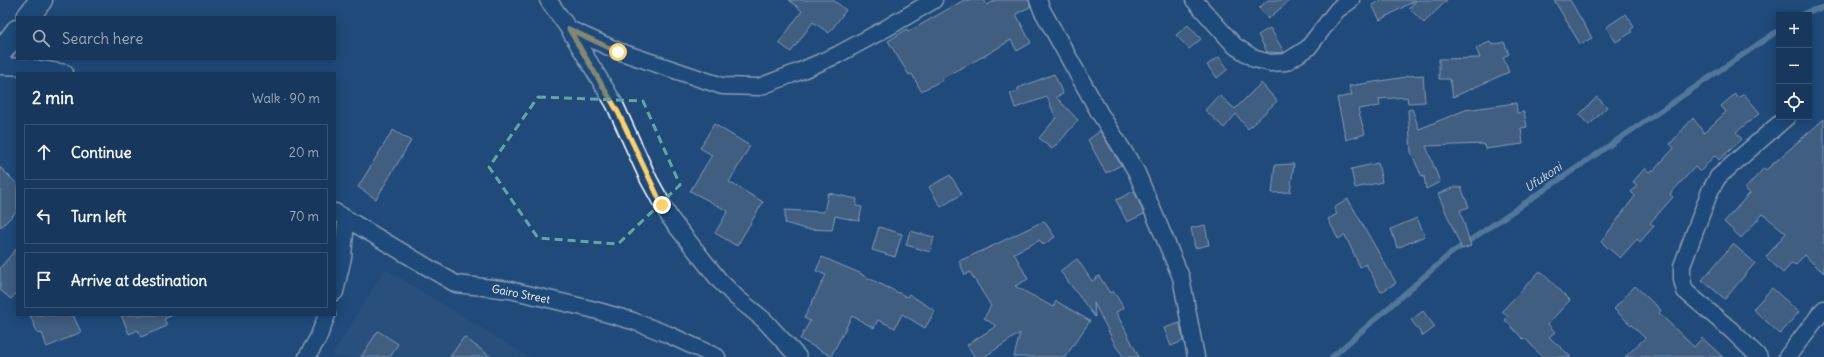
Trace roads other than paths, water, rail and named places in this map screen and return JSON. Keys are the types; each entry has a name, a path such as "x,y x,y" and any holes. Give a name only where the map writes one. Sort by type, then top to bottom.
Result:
{"street":[{"path":"29,16 41,0"},
{"path":"548,0 569,29 614,103 649,180 670,218 719,280 737,298 764,320 798,357"},
{"path":"569,29 618,52 722,86 759,87 837,55 885,30 934,0"},
{"path":"1038,0 1042,10 1095,105 1136,171 1181,276 1196,357"},
{"path":"1194,0 1235,46 1255,59 1271,63 1286,62 1308,48 1337,10 1351,0"},
{"path":"0,53 16,32"},
{"path":"0,66 26,66 59,72"},
{"path":"1759,357 1731,330 1709,313 1685,291 1682,280 1682,266 1710,191 1718,177 1784,120"},
{"path":"336,288 343,257 340,215"},
{"name":"Gairo Street","path":"340,215 456,284 510,290 591,309 633,321 667,334 717,357"},
{"path":"1787,357 1824,309"},
{"path":"307,357 318,338 327,316"}],"waterway":[{"name":"Ufukoni","path":"1807,12 1824,7"},
{"name":"Ufukoni","path":"1332,357 1450,254 1776,32"}]}
